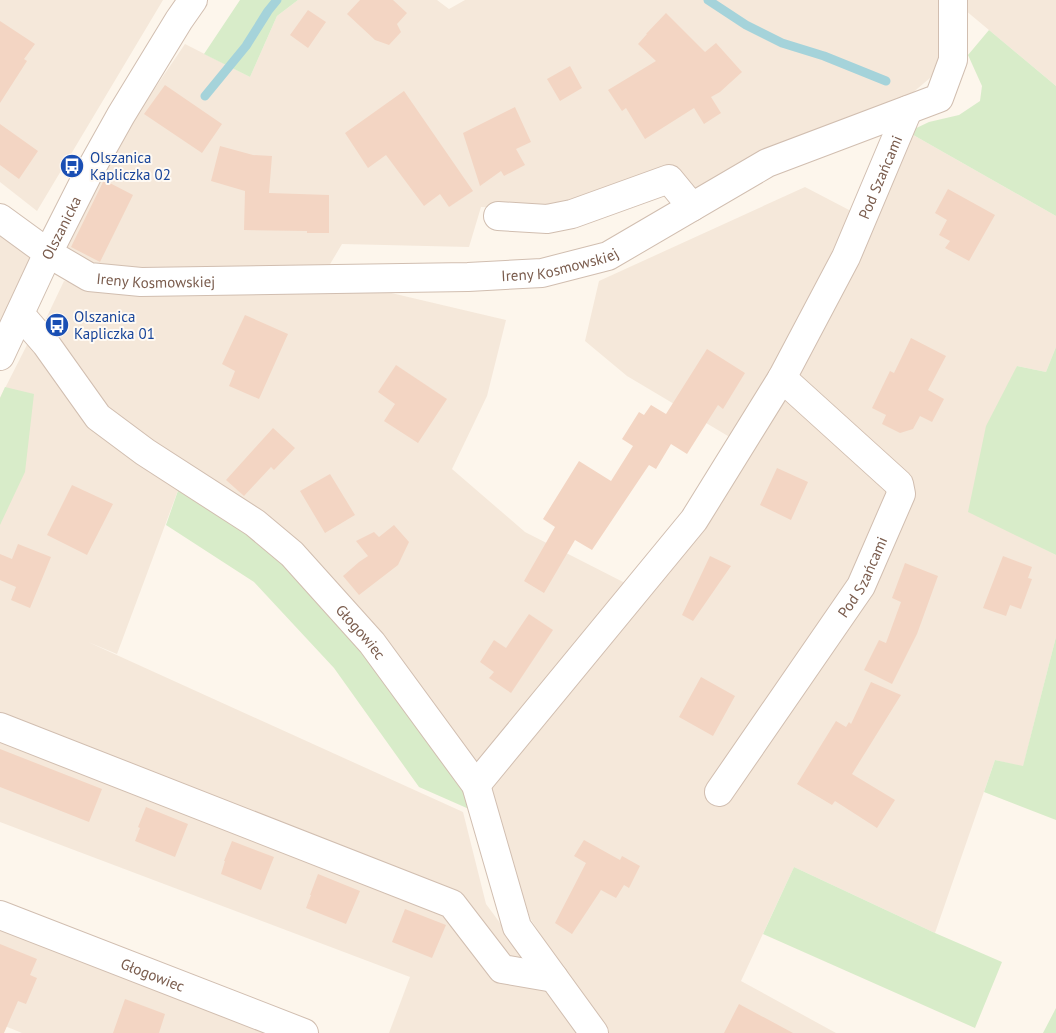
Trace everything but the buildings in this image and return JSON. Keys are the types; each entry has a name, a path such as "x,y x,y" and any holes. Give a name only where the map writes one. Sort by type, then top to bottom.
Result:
{"street":[{"name":"Olszanicka","path":"0,356 48,253 88,174 116,124 193,0"},
{"name":"Ireny Kosmowskiej","path":"0,218 48,253 89,277 141,282 458,277 542,273 608,256 767,163 939,98 953,60 953,0"},
{"name":"Pod Szańcami","path":"476,785 694,520 782,378 846,257 908,110"},
{"path":"498,216 547,219 572,214 669,179 692,207"},
{"name":"Głogowiec","path":"20,314 46,344 98,417 145,452 255,523 292,554 372,643 476,785 517,927 594,1033"},
{"name":"Pod Szańcami","path":"719,792 861,586 900,494 899,484 782,378"},
{"path":"0,727 452,904 502,968 554,978"},
{"name":"Głogowiec","path":"0,915 304,1033"}],"shaded area":[{"path":"0,0 163,0 37,211 0,182"},
{"path":"298,0 437,0 449,9 465,0 946,0 941,61 930,78 904,100 693,192 667,167 566,210 481,207 469,247 342,244 326,271 99,276 59,252 108,157 185,44 250,77 277,16"},
{"path":"964,0 1056,0 1056,86 965,10"},
{"path":"908,132 1056,216 1056,347 1046,372 1017,366 969,511 1056,555 1056,637 1023,767 995,760 935,933 794,867 741,981 836,1033 603,1033 530,918 490,795 494,777 706,514"},
{"path":"805,187 851,211 775,376 733,439 627,376 585,341 599,281"},
{"path":"0,225 31,255 0,322"},
{"path":"64,281 143,290 370,288 506,320 487,396 452,469 525,532 629,585 481,769 121,424 43,325"},
{"path":"29,341 180,485 117,654 88,642 463,812 486,904 581,1033 389,1033 410,977 0,822 0,398"},
{"path":"0,910 252,1003 320,1033 22,1033 0,1024"}],"green space":[{"path":"240,0 298,0 277,16 250,77 204,54"},
{"path":"989,30 1056,86 1056,216 908,132 929,122 959,115 980,101 982,86 968,55"},
{"path":"1056,347 1056,555 968,512 986,426 1017,366 1046,372"},
{"path":"5,387 34,394 25,472 0,525 0,398"},
{"path":"180,485 289,537 481,769 469,809 419,787 334,668 254,582 166,525"},
{"path":"1056,637 1056,820 984,792 995,760 1023,766"},
{"path":"794,867 1002,962 975,1028 763,934"},
{"path":"1056,1008 1056,1033 1043,1033"}],"waterway":[{"path":"205,96 246,46 277,0"},
{"path":"708,0 746,25 782,43 824,56 886,81"}],"place":[{"name":"Olszanica Kapliczka 02","path":"72,166"},
{"name":"Olszanica Kapliczka 01","path":"57,325"}]}
